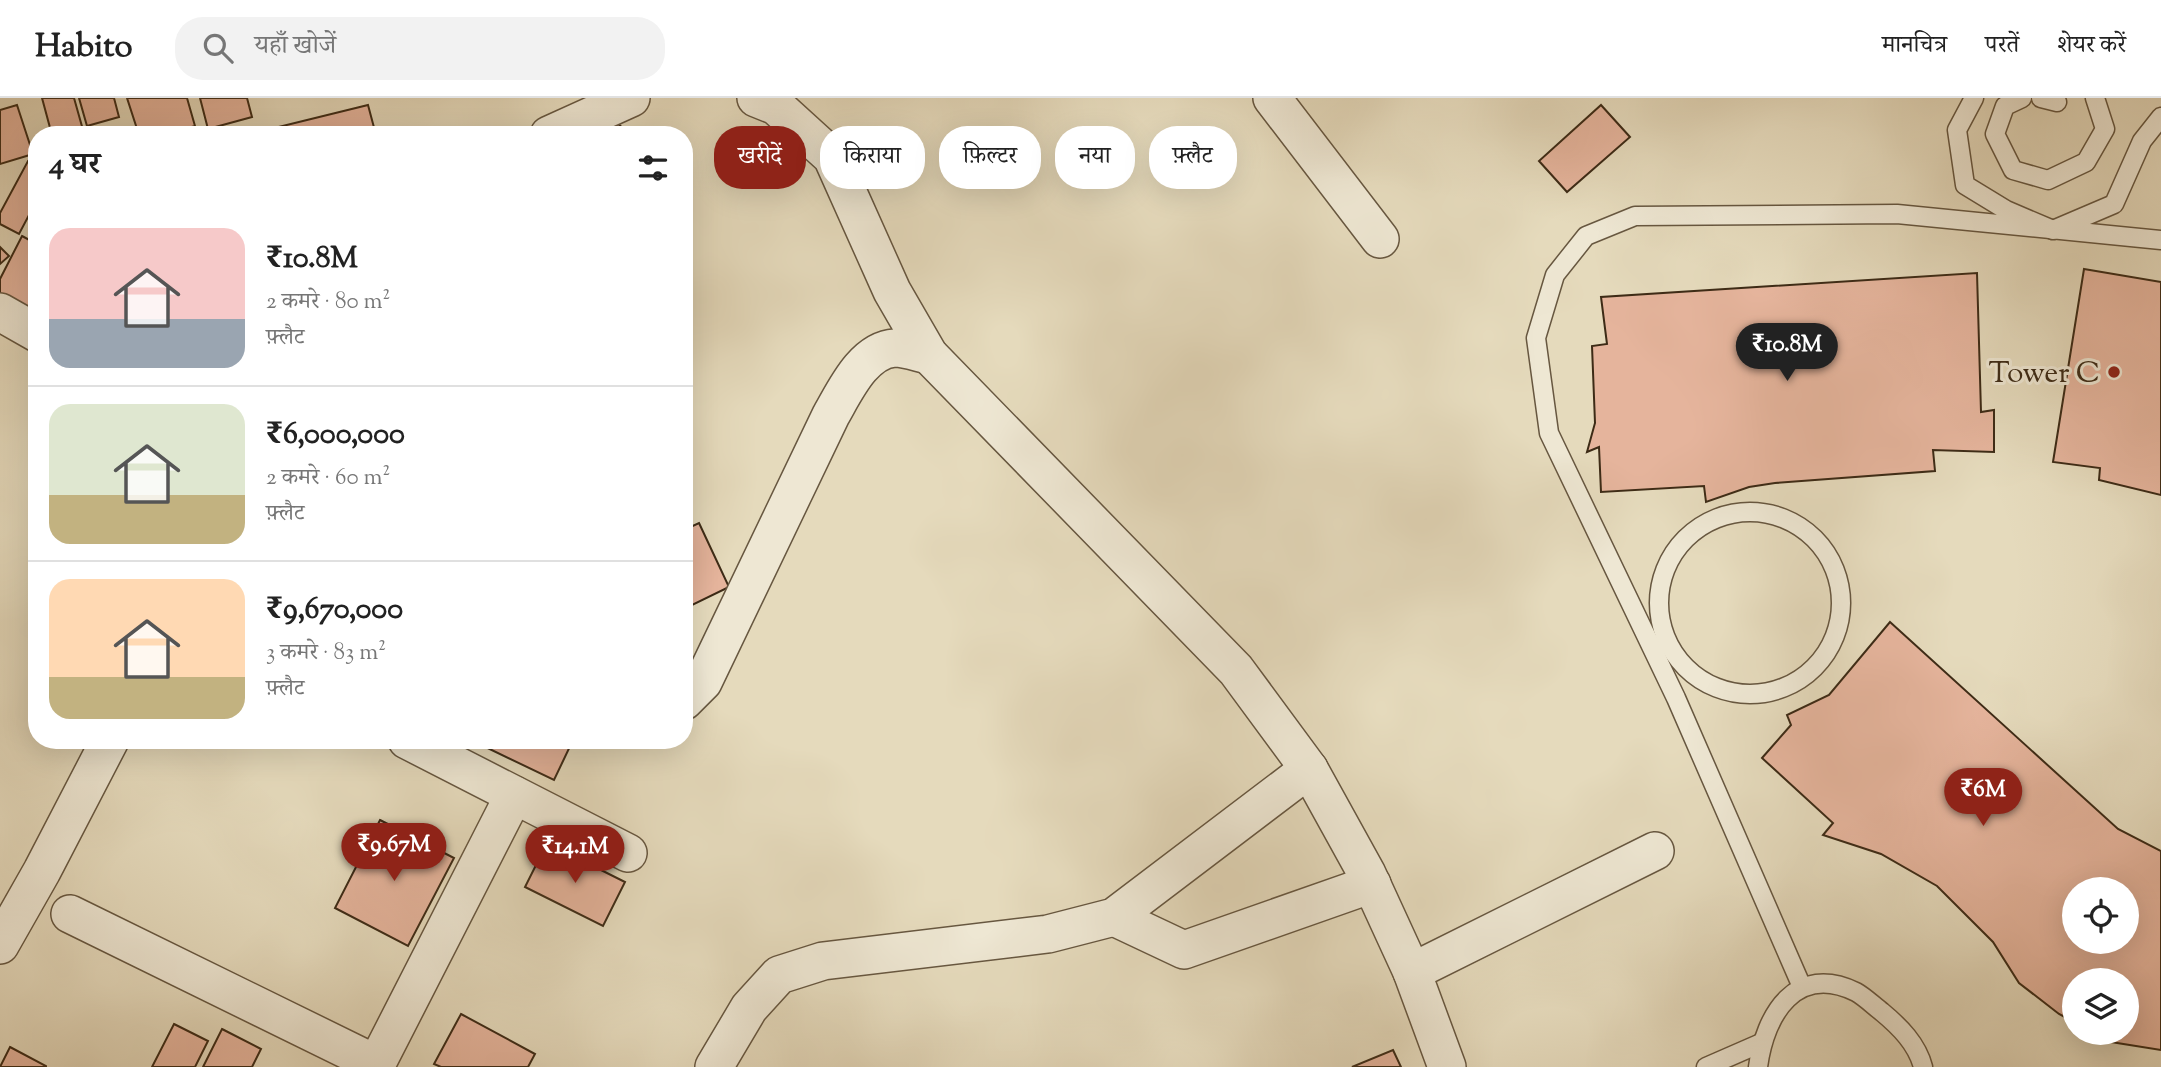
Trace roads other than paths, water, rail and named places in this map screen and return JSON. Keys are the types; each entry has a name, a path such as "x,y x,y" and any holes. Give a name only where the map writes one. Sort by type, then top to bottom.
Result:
{"street":[{"path":"569,126 631,98"},
{"path":"756,98 776,106 832,157 892,290 929,355 1236,670 1309,769 1372,884 1412,972 1447,1067"},
{"path":"1272,98 1380,239"},
{"path":"0,312 28,327"},
{"path":"693,692 703,682 831,415 851,381 872,357 895,348 929,355"},
{"path":"5,925 105,749"},
{"path":"425,749 628,853"},
{"path":"714,1067 749,1008 779,975 823,961 1048,934 1114,917 1309,769"},
{"path":"70,914 375,1066 513,794"},
{"path":"1412,972 1655,851"},
{"path":"1114,917 1184,950 1372,884"}],"lane":[{"path":"1974,98 1957,130 1965,185 2006,210 2053,230 2114,204 2142,141 2161,117"},
{"path":"2022,98 2006,106 1996,134 2012,170 2048,180 2086,162 2105,129 2095,98"},
{"path":"1802,987 1676,698 1549,433 1536,338 1555,275 1586,236 1635,216 1897,214 2161,240"},
{"path":"1742,512 1773,514 1801,527 1824,548 1838,575 1842,606 1836,636 1821,662 1796,682 1768,693 1737,693 1707,683 1695,674 1670,646 1661,622 1661,576 1668,562 1687,537 1712,520 1742,512"},
{"path":"1628,596 1660,591"},
{"path":"1676,698 1695,674"},
{"path":"1758,1067 1761,1043 1776,1008 1802,987 1832,984 1858,993 1900,1027 1920,1055 1923,1067"},
{"path":"1706,1067 1761,1043"}],"place":[{"name":"Tower C","path":"2114,372"}]}
